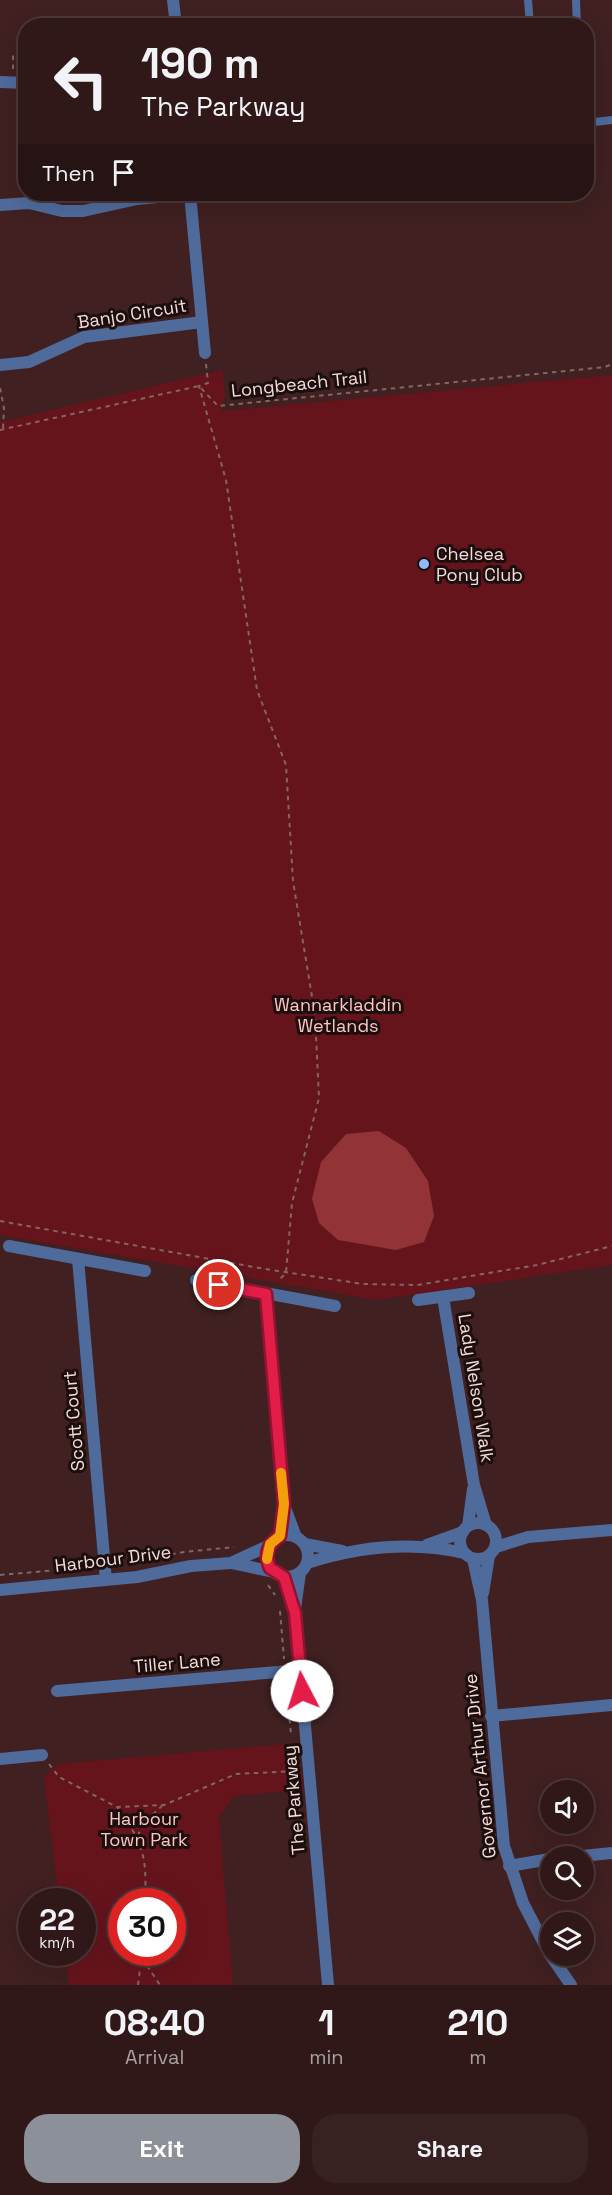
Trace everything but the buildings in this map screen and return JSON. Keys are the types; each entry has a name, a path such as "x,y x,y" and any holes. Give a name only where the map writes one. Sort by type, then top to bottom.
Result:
{"street":[{"path":"173,0 175,18"},
{"path":"0,82 18,83"},
{"path":"0,205 28,203 62,211 83,211 128,201"},
{"path":"191,201 205,352"},
{"name":"Banjo Circuit","path":"0,365 29,362 84,338 202,322"},
{"path":"9,1246 145,1271"},
{"name":"Scott Court","path":"78,1259 106,1580"},
{"path":"196,1280 335,1306"},
{"name":"Lady Nelson Walk","path":"418,1300 469,1293"},
{"name":"The Parkway","path":"266,1294 284,1504 280,1536"},
{"name":"Lady Nelson Walk","path":"443,1297 474,1485 490,1529"},
{"name":"Lady Nelson Walk","path":"466,1529 474,1485"},
{"name":"The Parkway","path":"284,1504 301,1541 303,1568 295,1613 328,1985"},
{"path":"423,1546 474,1524 528,1537 612,1530"},
{"path":"466,1529 460,1542 469,1556"},
{"path":"490,1529 493,1551"},
{"path":"270,1545 280,1536 343,1552"},
{"path":"279,1574 303,1568 343,1552 423,1546 469,1556 493,1551 528,1537"},
{"name":"Harbour Drive","path":"0,1590 106,1580 231,1563 270,1545"},
{"name":"The Parkway","path":"270,1545 266,1556 279,1574 295,1613"},
{"name":"Governor Arthur Drive","path":"482,1600 493,1551"},
{"name":"Governor Arthur Drive","path":"469,1556 482,1600 504,1846 523,1903 540,1935"},
{"name":"Harbour Drive","path":"231,1563 279,1574"},
{"name":"Tiller Lane","path":"57,1691 301,1670"},
{"path":"491,1716 612,1705"},
{"path":"0,1759 42,1755"},
{"path":"594,1855 612,1853"},
{"path":"509,1866 540,1861"},
{"name":"Governor Arthur Drive","path":"558,1966 570,1985"}],"lane":[{"path":"528,0 529,18"},
{"path":"576,0 577,18"},
{"path":"594,122 612,120"}],"path":[{"path":"0,388 4,408 1,429 208,383 205,352"},
{"name":"Longbeach Trail","path":"199,386 218,406 605,367 612,364"},
{"path":"199,386 226,480 257,690 286,765 293,881 315,1015 320,1098 292,1203 286,1273"},
{"path":"0,1221 286,1273 363,1284 417,1285 537,1265 612,1246"},
{"path":"0,1575 97,1566"},
{"path":"264,1583 279,1601"},
{"path":"280,1610 285,1665"},
{"path":"42,1755 59,1777 117,1808 138,1836 146,1862 145,1888"},
{"path":"138,1836 142,1824 164,1805 236,1774 310,1771"},
{"path":"117,1808 164,1805"},
{"path":"138,1985 141,1966"},
{"path":"147,1966 160,1985"}],"green space":[{"name":"Wannarkladdin Wetlands","path":"223,370 225,397 221,411 612,375 612,1265 376,1300 0,1235 0,422"},
{"name":"Harbour Town Park","path":"297,1743 304,1790 234,1796 219,1817 233,1985 69,1985 67,1966 96,1966 96,1888 57,1888 44,1777 58,1764"}],"shaded area":[{"path":"379,1131 406,1148 428,1181 434,1216 424,1242 396,1250 338,1240 319,1223 312,1199 321,1162 346,1134"}],"slow traffic":[{"path":"267,1559 270,1544 280,1536 284,1504 281,1473"}],"place":[{"name":"Chelsea Pony Club","path":"424,564"}],"route":[{"path":"219,1285 266,1294 284,1504 280,1536 270,1544 266,1556 270,1568 284,1577 295,1613 302,1691"}]}
